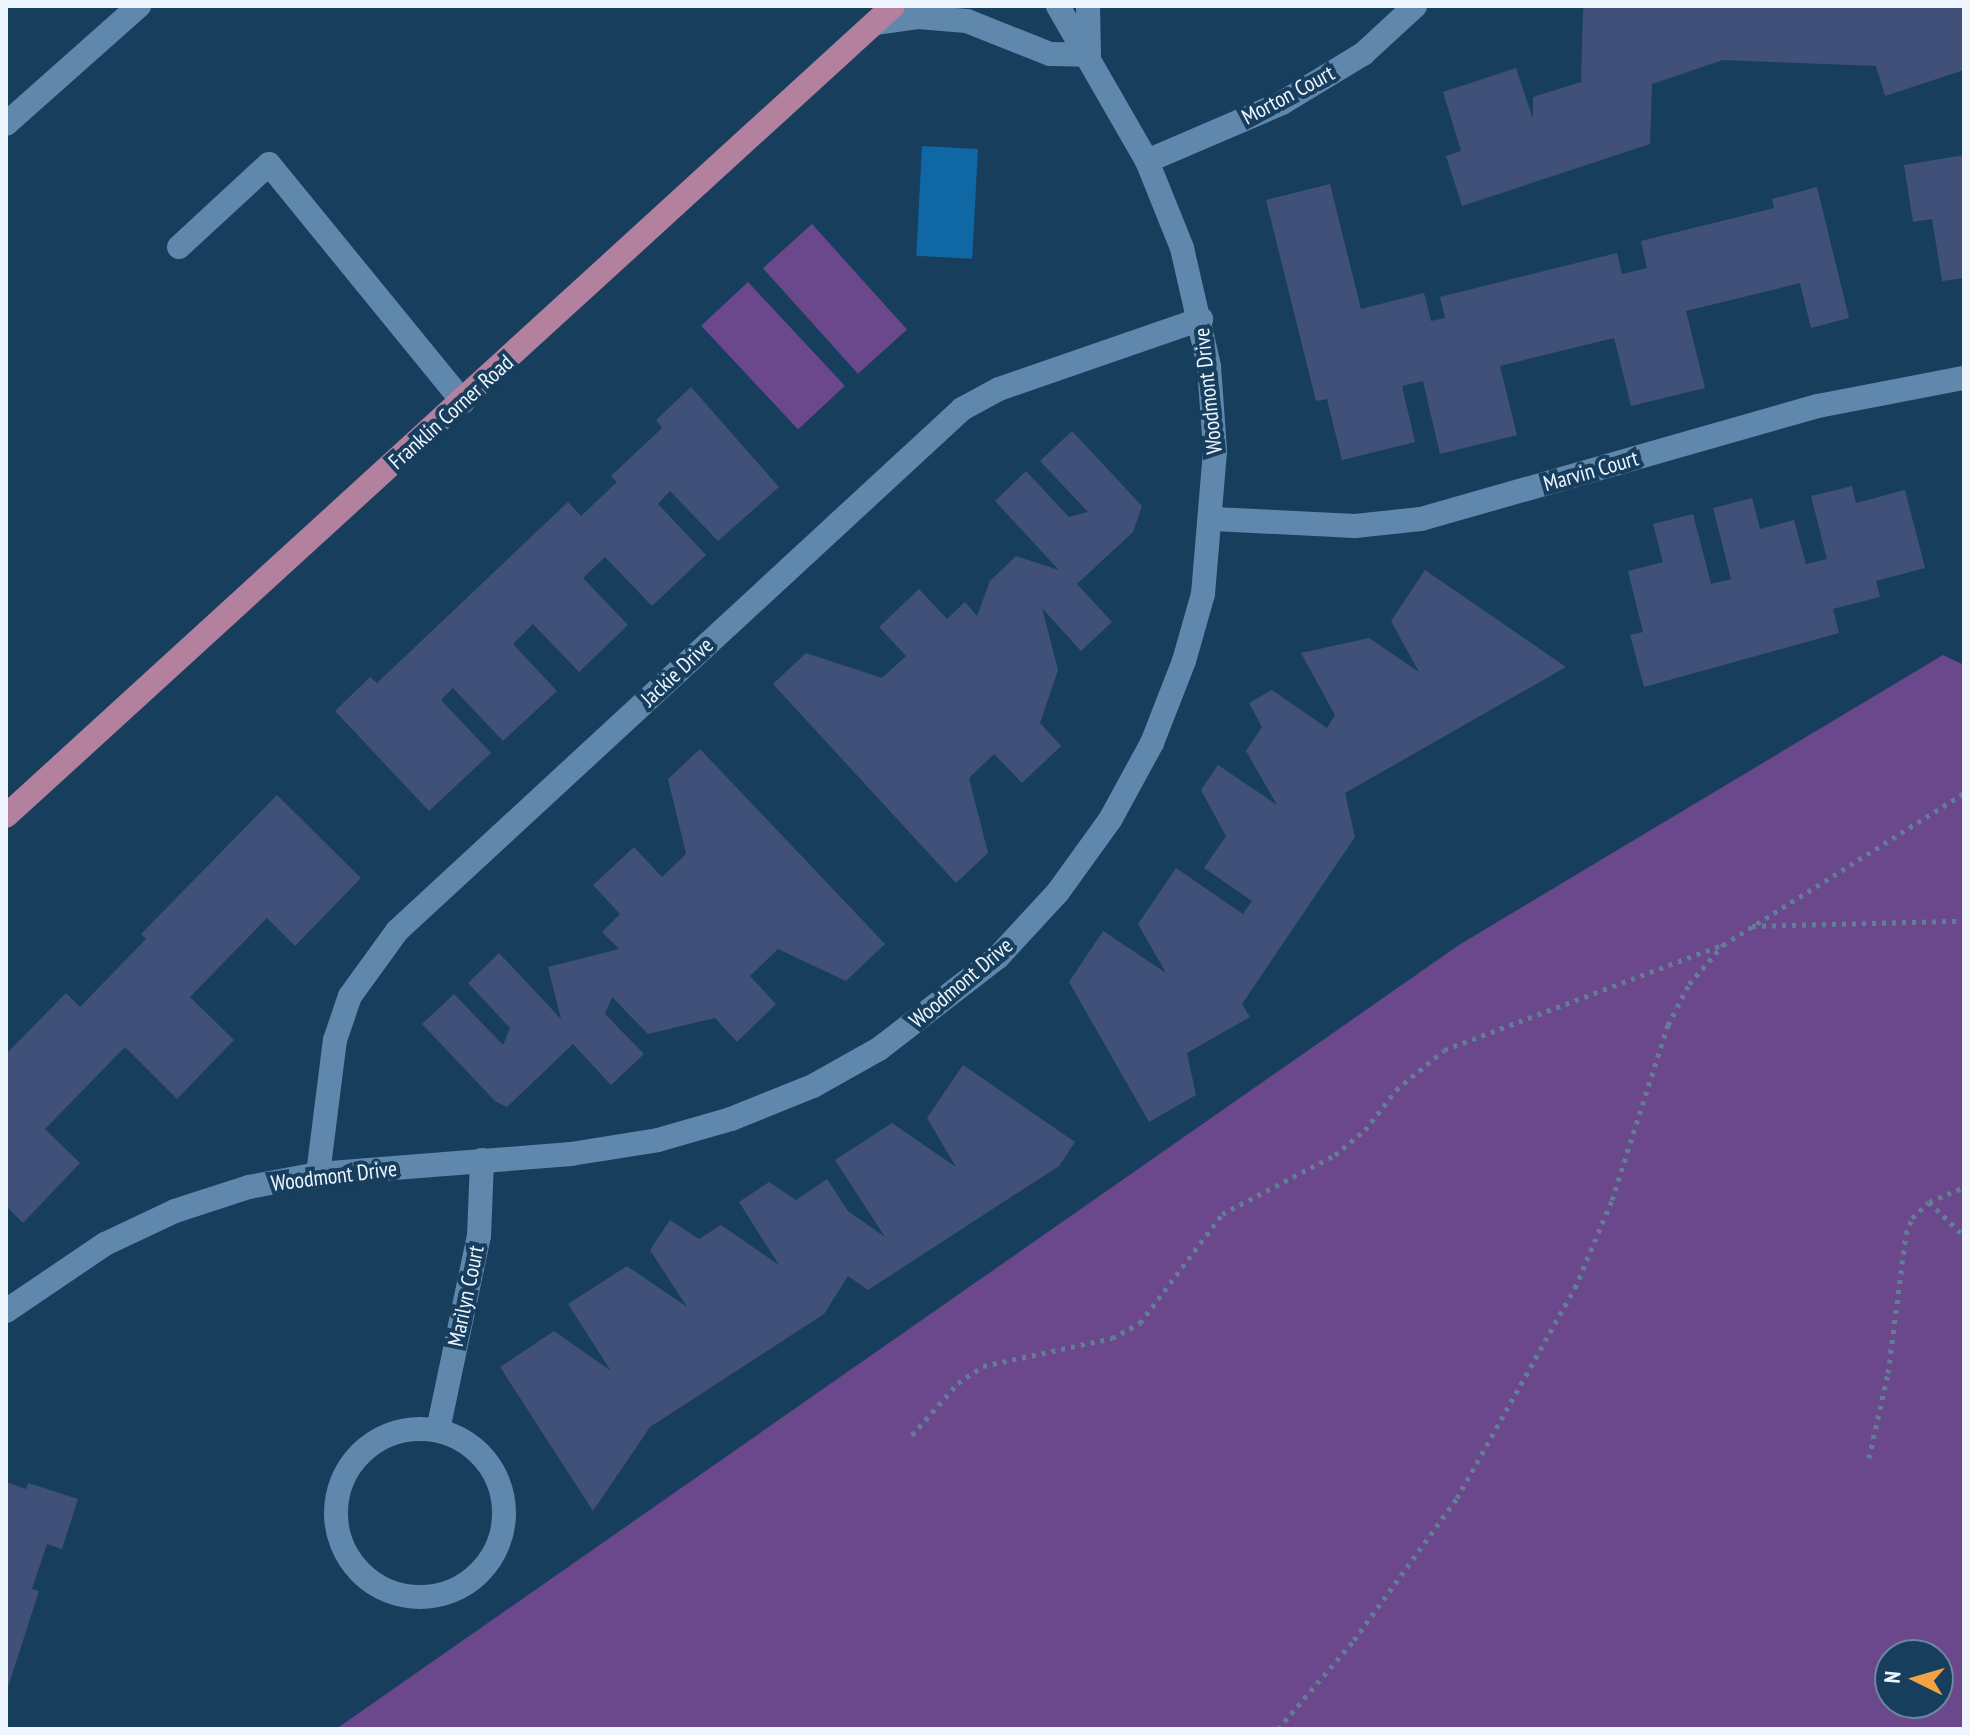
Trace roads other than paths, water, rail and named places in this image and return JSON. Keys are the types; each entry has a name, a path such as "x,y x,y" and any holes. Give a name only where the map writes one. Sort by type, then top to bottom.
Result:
{"main road":[{"name":"Franklin Corner Road","path":"6,816 463,402 893,6"}],"street":[{"name":"Woodmont Drive","path":"6,1311 105,1244 175,1211 249,1187 318,1174 571,1154 658,1140 731,1119 813,1086 879,1049 998,957 1058,892 1110,820 1152,743 1188,648 1203,594 1213,519 1215,450 1201,319 1182,248 1147,161 1089,55 1058,6"},
{"name":"Woodmont Drive","path":"1088,6 1089,55"},
{"name":"Morton Court","path":"1147,161 1282,103 1363,54 1415,6"},
{"path":"6,124 134,8"},
{"path":"875,23 918,17 967,21 1050,54 1089,55"},
{"path":"179,247 269,164 463,402"},
{"name":"Jackie Drive","path":"318,1174 335,1040 350,996 397,931 962,409 999,389 1201,319"},
{"name":"Marvin Court","path":"1213,519 1355,526 1421,519 1818,406 1964,378"},
{"name":"Marilyn Court","path":"438,1430 479,1236 482,1160"},
{"path":"408,1429 438,1430 462,1439 486,1458 500,1484 505,1510 501,1541 484,1570 459,1589 430,1598 398,1595 372,1583 352,1565 339,1540 335,1511 342,1480 358,1455 380,1438 408,1429"}],"water":[{"path":"922,146 978,149 972,259 916,256"}]}
